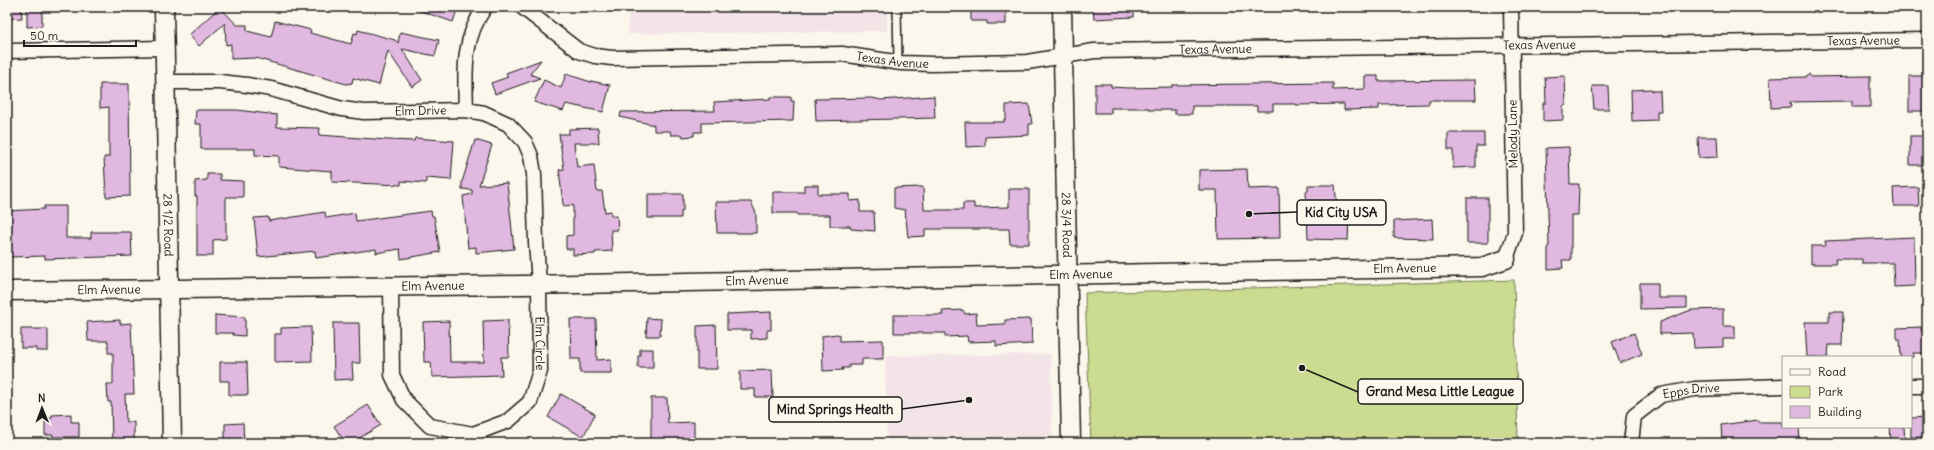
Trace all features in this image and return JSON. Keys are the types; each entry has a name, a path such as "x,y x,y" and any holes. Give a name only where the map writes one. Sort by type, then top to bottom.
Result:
{"street":[{"name":"28 1/2 Road","path":"164,7 172,443"},
{"path":"466,110 466,52 470,35 477,18 485,7"},
{"name":"Texas Avenue","path":"522,7 579,51 595,56 612,58 842,54 898,62 932,64 1027,62 1094,51 1927,40"},
{"name":"28 3/4 Road","path":"1062,7 1071,443"},
{"name":"Melody Lane","path":"1506,259 1515,233 1511,7"},
{"path":"7,51 165,48"},
{"name":"Elm Drive","path":"165,82 220,82 248,85 271,89 342,109 364,112 466,110 484,113 508,124 525,142 531,156 534,174 539,284"},
{"name":"Elm Avenue","path":"7,291 539,284 1482,267 1506,259"},
{"name":"Elm Circle","path":"391,286 392,375 404,400 430,426 473,434 508,421 530,402 540,371 539,284"},
{"name":"Epps Drive","path":"1631,443 1634,416 1661,395 1695,389 1782,386"},
{"path":"1912,386 1927,386"}],"lane":[{"path":"897,7 898,62"}],"shaded area":[{"path":"628,7 887,7 887,31 628,34"},
{"path":"1051,354 1052,443 887,443 885,356"}],"green space":[{"path":"1514,280 1518,443 1091,443 1085,293"}],"building":[{"path":"7,7 21,7 22,18 7,19"},
{"path":"220,7 237,25 247,25 247,31 271,37 275,21 311,30 310,33 351,44 354,33 357,34 358,30 395,40 398,43 400,32 439,40 435,56 402,49 422,80 412,87 388,51 379,85 353,78 352,83 346,84 256,58 231,59 231,44 226,45 225,23 199,46 189,35"},
{"path":"415,7 458,7 453,22 415,9"},
{"path":"971,7 1006,7 1006,24 987,24 987,21 971,21"},
{"path":"1093,7 1134,7 1134,17 1094,19"},
{"path":"27,9 42,9 42,26 27,27"},
{"path":"541,60 530,74 540,78 495,94 491,83 508,77 506,73"},
{"path":"566,74 591,82 610,85 603,112 566,104 563,111 534,102 544,80 561,88"},
{"path":"1809,74 1811,77 1870,76 1870,107 1852,107 1852,101 1790,102 1791,107 1771,108 1770,78 1806,77"},
{"path":"1365,76 1378,76 1378,81 1475,80 1476,100 1429,100 1429,104 1379,105 1379,109 1344,110 1344,104 1273,104 1273,111 1257,111 1257,106 1192,106 1192,114 1175,114 1175,110 1149,110 1149,108 1111,108 1111,113 1095,113 1095,84 1111,84 1111,87 1129,88 1172,87 1172,85 1333,83 1333,90 1365,89"},
{"path":"1565,76 1566,105 1563,106 1563,120 1543,121 1543,103 1546,103 1545,77"},
{"path":"1909,76 1924,76 1924,111 1909,111"},
{"path":"100,84 129,84 130,196 106,197 104,157 109,157 109,107 100,108"},
{"path":"1592,86 1608,86 1609,109 1594,109"},
{"path":"1651,89 1652,91 1660,91 1661,111 1657,111 1657,120 1632,121 1631,90"},
{"path":"934,96 935,118 816,121 815,99 872,98 881,100"},
{"path":"770,97 791,97 791,101 794,101 793,121 702,123 702,132 694,132 694,136 683,137 683,135 671,135 670,131 654,131 654,125 620,117 621,112 715,111 714,102 770,99"},
{"path":"1029,104 1032,124 1029,124 1029,135 985,137 985,146 966,147 965,122 1004,122 1004,119 1006,119 1006,105"},
{"path":"196,110 237,110 277,115 277,127 320,128 319,135 388,140 414,141 415,138 454,141 451,180 426,178 426,183 401,181 401,185 332,182 332,171 279,167 279,156 255,155 255,149 201,149 201,124 195,124"},
{"path":"598,128 599,143 574,143 577,167 594,165 597,191 602,191 605,212 611,211 611,216 617,216 618,230 611,230 612,251 595,252 595,254 573,255 573,249 566,249 566,236 573,235 573,205 564,206 563,204 559,170 564,169 559,134 569,134 569,129"},
{"path":"1448,133 1484,133 1484,146 1476,146 1476,167 1453,168 1453,150 1448,150"},
{"path":"1910,136 1925,136 1925,165 1910,165"},
{"path":"1698,137 1717,137 1718,157 1699,158"},
{"path":"475,140 492,145 479,185 507,183 514,249 476,253 476,247 468,248 463,196 472,194 472,190 462,189 462,182"},
{"path":"1569,147 1570,184 1579,184 1578,215 1571,215 1571,260 1562,260 1563,268 1548,269 1549,246 1546,148"},
{"path":"1247,169 1248,189 1279,188 1280,238 1218,239 1217,190 1199,190 1199,170"},
{"path":"207,174 220,174 220,180 243,181 243,197 226,197 226,239 213,240 213,256 197,256 197,196 195,196 195,181 207,180"},
{"path":"804,185 818,185 818,194 850,194 850,201 860,200 860,212 874,212 875,231 851,229 850,226 830,226 830,215 773,213 773,192 804,192"},
{"path":"1308,185 1335,185 1337,208 1345,208 1345,219 1349,219 1348,240 1308,239 1306,191 1308,191"},
{"path":"923,187 924,210 963,210 963,203 974,203 974,208 1009,207 1009,189 1029,189 1029,244 1010,244 1009,229 925,229 925,236 908,237 905,210 894,208 894,188"},
{"path":"1918,187 1919,206 1894,206 1893,188"},
{"path":"648,194 683,194 683,211 681,211 681,218 648,218"},
{"path":"1467,198 1488,198 1488,243 1467,243"},
{"path":"716,202 751,202 756,213 756,233 717,233"},
{"path":"44,206 66,206 66,238 91,238 91,232 131,232 132,256 45,259 45,256 9,257 7,211 44,209"},
{"path":"431,211 432,216 434,216 440,252 401,259 400,249 376,253 376,249 316,258 315,251 258,257 254,218 268,217 269,221 325,212 326,218 355,213 356,221"},
{"path":"1432,219 1433,239 1394,238 1394,221"},
{"path":"1914,237 1915,286 1894,287 1893,263 1862,263 1862,259 1835,259 1836,264 1811,264 1811,246 1826,246 1825,241"},
{"path":"1640,283 1658,283 1658,298 1687,298 1687,308 1640,309"},
{"path":"1723,309 1723,326 1735,326 1735,339 1723,339 1723,347 1694,348 1693,333 1660,334 1660,322 1691,310"},
{"path":"963,310 965,314 976,313 977,325 1005,324 1005,320 1031,319 1032,344 996,346 996,341 968,342 967,336 945,337 945,333 894,333 894,315 943,315 942,311"},
{"path":"771,312 771,330 767,330 767,338 751,339 751,330 727,330 727,314"},
{"path":"1829,312 1843,312 1842,345 1829,345 1828,356 1807,356 1805,322 1829,322"},
{"path":"215,315 245,317 245,336 233,335 233,333 215,333"},
{"path":"647,318 661,319 660,336 646,336"},
{"path":"570,319 596,319 597,360 611,359 611,373 580,373 580,359 571,359"},
{"path":"120,320 120,324 131,323 134,394 125,394 126,422 134,422 134,443 112,443 111,402 108,402 107,384 113,384 113,353 108,353 108,341 88,341 87,322"},
{"path":"508,320 509,357 501,357 502,375 432,377 431,362 424,362 423,322 449,321 450,362 484,362 483,321"},
{"path":"333,323 359,323 360,363 352,363 353,379 334,380"},
{"path":"716,325 717,369 697,369 697,326"},
{"path":"311,327 312,361 275,362 275,334 281,334 281,328"},
{"path":"1921,327 1921,331 1927,330 1927,353 1913,353 1913,357 1901,356 1900,339 1897,339 1897,328"},
{"path":"21,329 48,329 48,351 36,351 36,348 21,348"},
{"path":"1634,333 1642,354 1620,363 1612,342"},
{"path":"840,335 840,341 883,340 883,359 862,359 862,365 849,365 849,368 842,368 843,370 823,371 822,336"},
{"path":"640,349 653,349 653,368 638,368 638,356 640,356"},
{"path":"220,362 247,362 248,395 229,395 229,381 220,381"},
{"path":"772,370 773,397 755,397 755,389 740,389 740,371"},
{"path":"561,394 595,414 583,437 548,417"},
{"path":"651,398 667,398 668,423 694,422 694,443 651,443"},
{"path":"368,405 381,425 351,443 345,443 334,426"},
{"path":"71,414 71,422 79,422 79,437 53,437 53,435 45,435 45,419 52,418 52,415"},
{"path":"1927,417 1927,437 1911,437 1912,418"},
{"path":"1758,420 1758,422 1782,422 1782,428 1799,428 1800,441 1722,443 1721,425"},
{"path":"243,423 244,443 225,443 225,424"},
{"path":"1890,428 1904,428 1905,443 1891,443"}],"place":[{"name":"Kid City USA","path":"1249,214"},
{"name":"Grand Mesa Little League","path":"1302,368"},
{"name":"Mind Springs Health","path":"969,400"}]}
